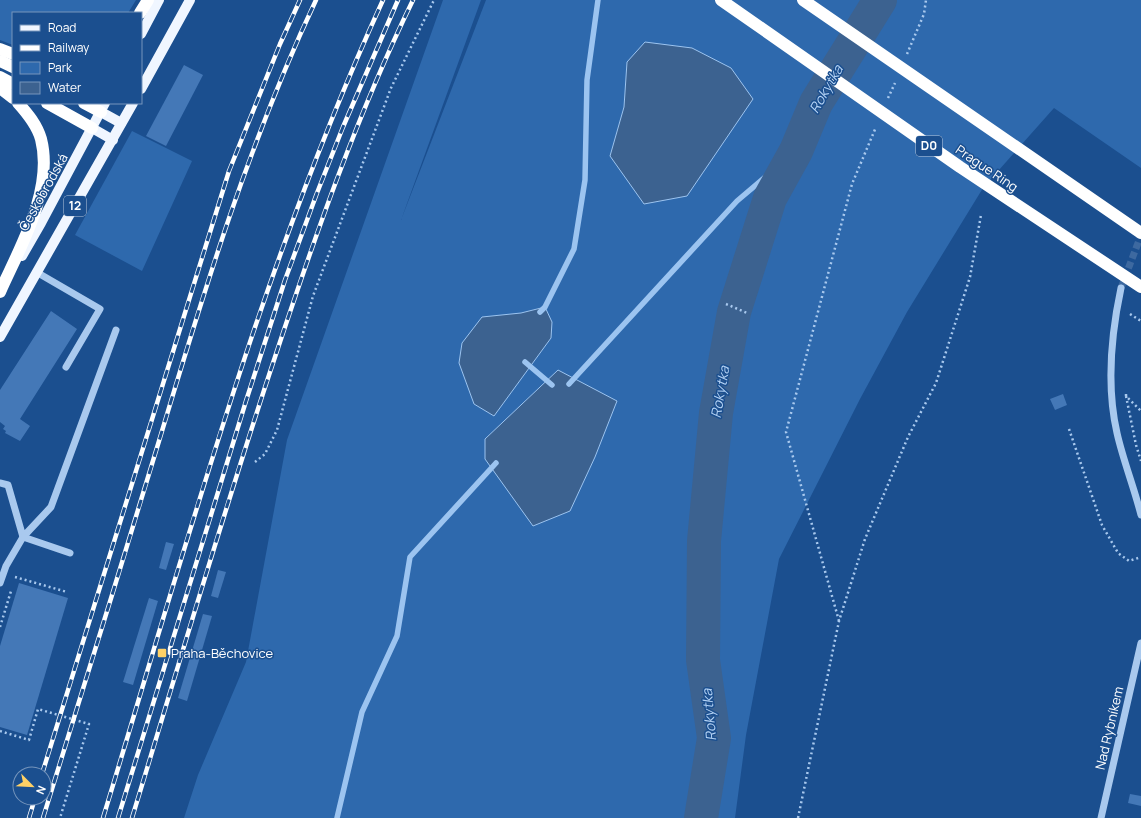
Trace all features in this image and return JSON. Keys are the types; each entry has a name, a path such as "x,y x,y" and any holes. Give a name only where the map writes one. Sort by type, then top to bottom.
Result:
{"highway":[{"path":"141,12 148,0"},
{"name":"Prague Ring","path":"721,0 960,167 1141,287"},
{"path":"803,0 1141,233"},
{"path":"0,49 12,54"},
{"path":"0,61 12,67"},
{"path":"0,77 12,83"},
{"path":"0,88 12,97"},
{"path":"0,292 35,213 41,186 41,140 32,120 19,104"},
{"path":"48,104 92,128"},
{"path":"89,104 103,107"}],"main road":[{"path":"142,32 159,0"},
{"path":"142,87 190,0"},
{"name":"12","path":"0,337 38,273 132,104"},
{"path":"103,107 121,124"},
{"name":"Českobrodská","path":"0,292 42,223 103,107"},
{"path":"92,128 112,140"}],"street":[{"path":"38,273 100,309 66,367"},
{"path":"1122,288 1114,320 1110,364 1113,411 1117,433 1139,502 1141,514"},
{"path":"0,583 6,566 23,537 51,507 116,330"},
{"path":"0,483 8,485 23,537"},
{"path":"23,537 70,553"},
{"name":"Nad Rybníkem","path":"1101,818 1141,643"}],"path":[{"path":"255,462 265,454 277,430 313,296 391,88 434,0"},
{"path":"905,58 924,14 926,0"},
{"path":"887,102 896,80"},
{"path":"839,621 786,432 852,184 877,125"},
{"path":"798,818 839,621 865,539 908,437 936,383 970,277 981,215"},
{"path":"726,304 747,313"},
{"path":"1129,321 1131,307"},
{"path":"1130,314 1141,321"},
{"path":"1126,390 1136,445 1141,461"},
{"path":"1126,396 1141,411"},
{"path":"1069,429 1102,525 1108,536 1118,553 1129,561 1141,557"},
{"path":"14,582 16,576 67,592"},
{"path":"0,627 12,589"},
{"path":"0,731 29,740 38,709 89,724 60,818"}],"green space":[{"path":"0,0 136,0 129,12 12,12 12,45 0,40"},
{"path":"443,0 481,0 401,220 486,0 1141,0 1141,168 1054,108 983,188 907,312 860,399 779,559 746,735 735,818 184,818 198,775 246,662 287,440","holes":["627,62 687,196 610,156 624,107","544,307 551,338 494,416 521,313","558,370 533,526 485,439"]},
{"path":"132,131 192,161 142,271 75,235"}],"water":[{"path":"645,42 692,48 731,68 753,99 687,196 644,204 610,156 624,107 627,62"},
{"path":"545,307 552,322 551,338 494,416 474,404 459,363 462,343 482,317 521,313"},
{"path":"558,370 617,401 595,457 570,511 533,526 485,459 485,439"}],"building":[{"path":"184,65 203,75 166,146 146,136"},
{"path":"51,311 77,329 20,419 30,426 20,441 5,433 6,431 3,429 5,426 0,422 0,390"},
{"path":"1063,394 1067,405 1055,410 1050,399"},
{"path":"166,542 174,544 166,570 159,568"},
{"path":"218,570 226,572 218,598 211,596"},
{"path":"19,583 68,598 27,735 0,727 0,646"},
{"path":"149,598 158,601 133,685 123,682"},
{"path":"203,614 212,616 187,701 178,698"},
{"path":"1130,794 1141,796 1141,806 1128,803"}],"waterway":[{"path":"540,312 545,307 574,249 585,180 587,80 598,0"},
{"name":"Rokytka","path":"701,818 714,738 703,660 704,541 716,413 734,312 770,198 796,151 816,103 880,0"},
{"path":"569,384 737,201 796,151"},
{"path":"525,362 552,385"},
{"path":"337,818 362,712 397,636 410,557 496,463"}],"tunnel":[{"path":"1121,288 1141,235"}],"railway":[{"path":"44,766 229,171 280,44 300,0"},
{"path":"43,818 193,329 229,218 270,108 316,0"},
{"path":"103,818 197,507 264,301 300,200 340,99 383,0"},
{"path":"118,818 246,401 285,280 343,127 398,0"},
{"path":"132,818 238,472 321,221 373,87 413,0"},
{"path":"29,818 33,806"}],"place":[{"name":"Praha-Běchovice","path":"162,653"}]}
